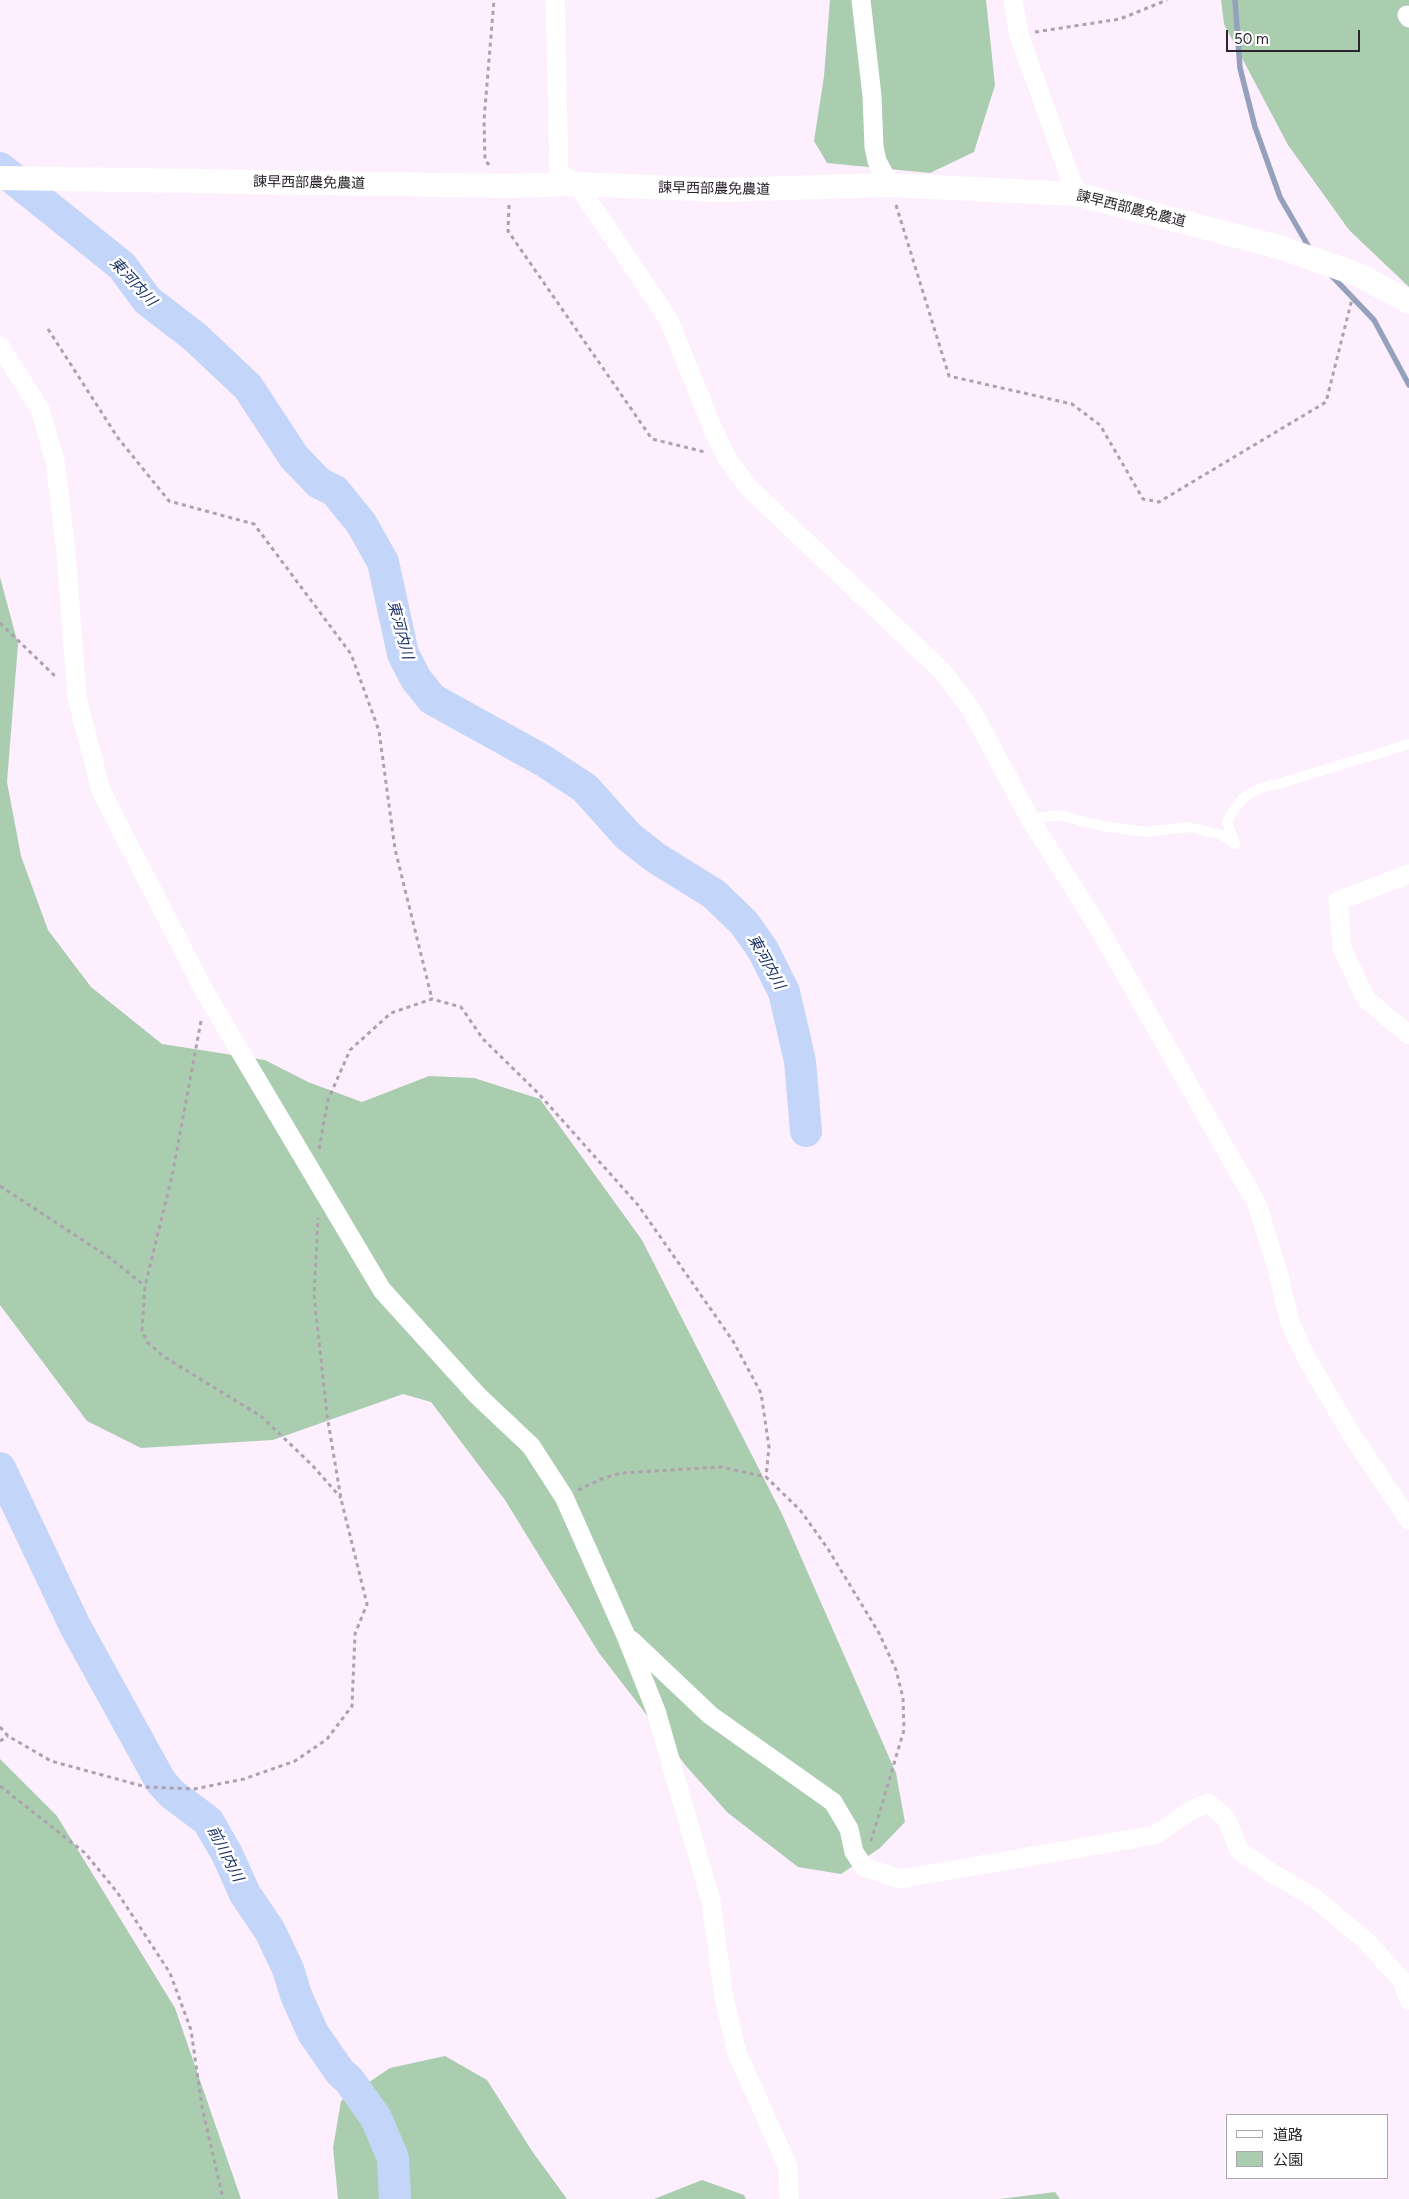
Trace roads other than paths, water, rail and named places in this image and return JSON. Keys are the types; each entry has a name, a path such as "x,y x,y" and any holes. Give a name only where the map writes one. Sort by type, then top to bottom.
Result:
{"street":[{"path":"555,0 559,173 577,184 670,320 727,458 747,486 943,672 971,709 1030,819 1096,925 1257,1204 1278,1272 1290,1323 1307,1359 1353,1437 1409,1520"},
{"path":"861,0 872,96 874,147 877,161 890,185"},
{"path":"1013,0 1019,35 1076,194"},
{"name":"諫早西部農免農道","path":"0,178 510,186 577,184 720,190 890,185 1076,194 1279,247 1358,275 1409,302"},
{"path":"0,346 40,409 55,461 66,552 77,697 101,791 206,994 382,1290 478,1396 531,1446 564,1497 626,1636 656,1711 711,1901 724,1998 737,2052 788,2167 789,2199"},
{"path":"1409,874 1338,901 1342,948 1366,999 1409,1035"},
{"path":"626,1636 710,1715 833,1802 849,1829 854,1852 864,1867 900,1879 1155,1835 1190,1811 1208,1803 1226,1818 1238,1850 1273,1874 1312,1896 1365,1940 1401,1979 1409,2000"}],"lane":[{"path":"1030,819 1059,815 1102,826 1145,832 1188,827 1222,835 1236,844 1227,822 1236,803 1257,788 1278,784 1409,744"}],"waterway":[{"path":"1235,0 1240,68 1255,127 1280,197 1310,249"},
{"name":"東河内川","path":"0,168 122,266 147,300 195,337 248,387 294,457 319,483 335,491 361,523 383,562 403,654 416,679 432,699 544,761 585,788 628,836 656,858 714,894 744,923 763,950 784,992 800,1061 806,1131"},
{"path":"1330,274 1374,320 1409,385"},
{"name":"前川内川","path":"0,1468 75,1626 161,1782 172,1794 208,1821 227,1854 245,1894 270,1931 288,1969 296,1995 313,2033 340,2072 349,2080 376,2118 393,2158 395,2199"}]}
